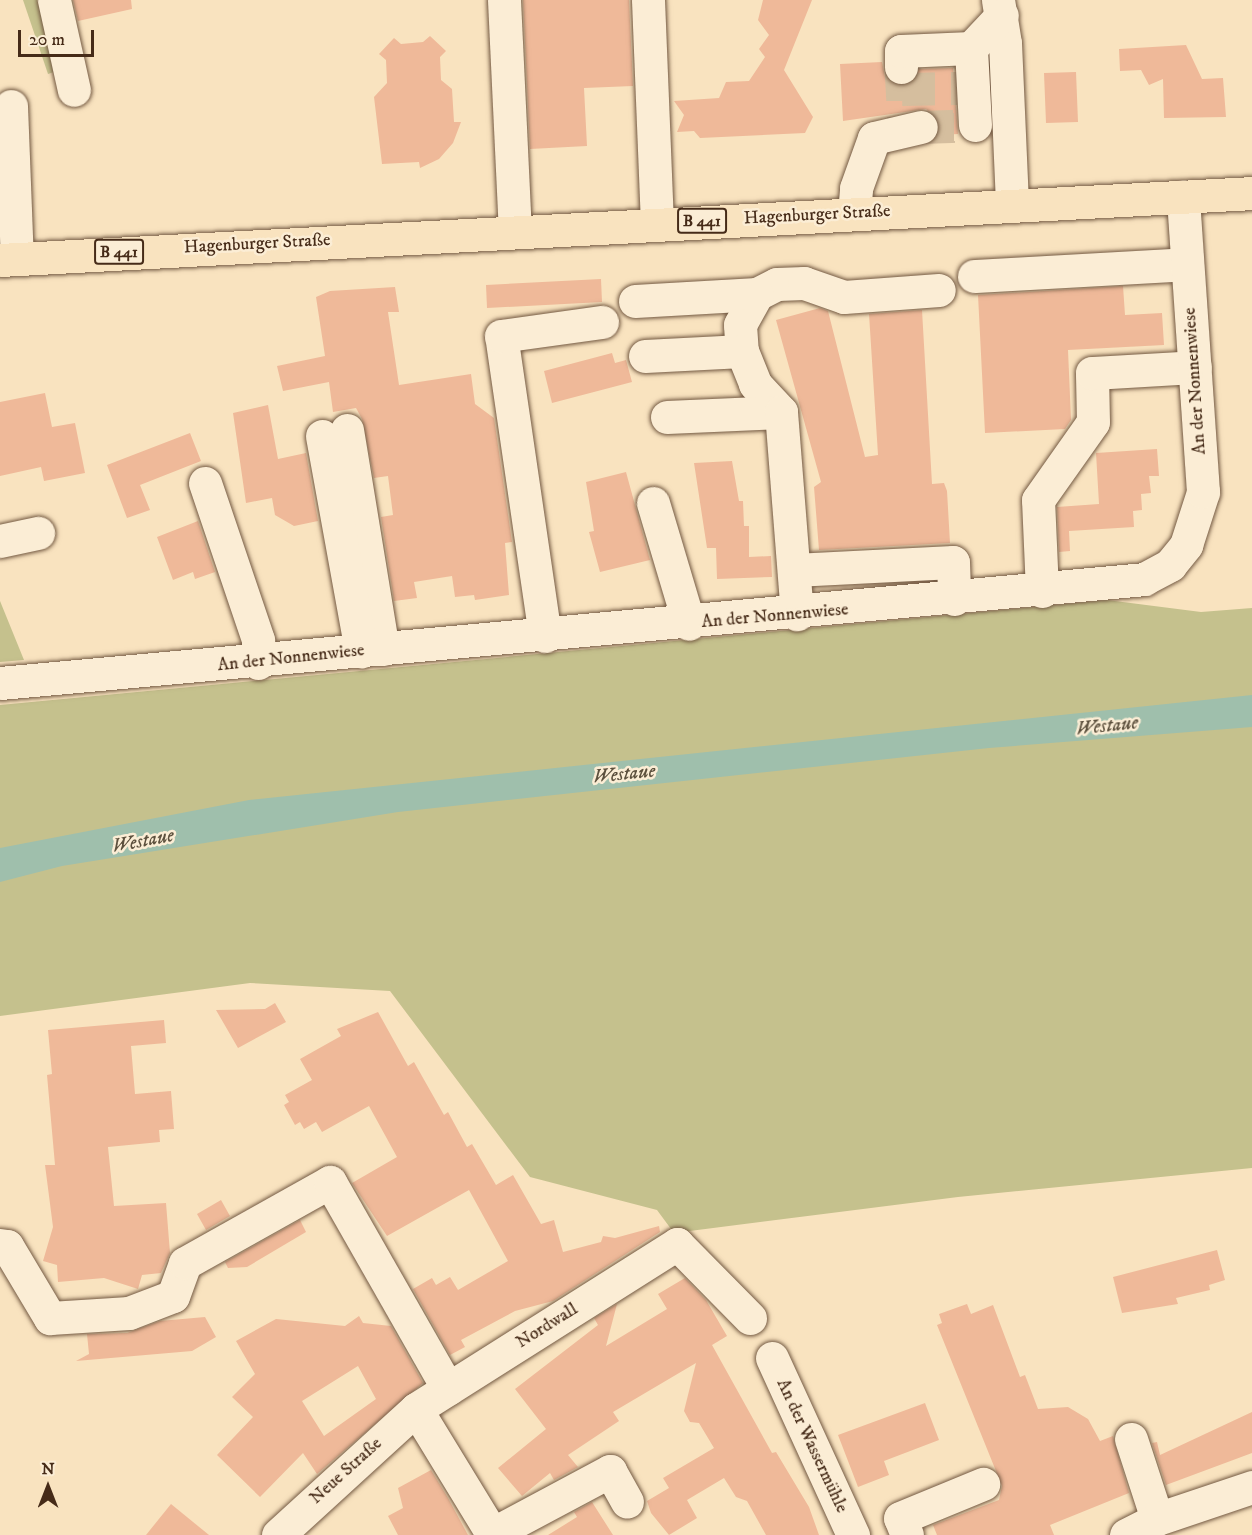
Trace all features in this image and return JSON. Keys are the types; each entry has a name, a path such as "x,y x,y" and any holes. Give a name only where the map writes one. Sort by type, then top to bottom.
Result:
{"main road":[{"name":"Hagenburger Straße","path":"8,259 1252,194"}],"street":[{"path":"54,0 74,90"},
{"path":"504,0 515,231"},
{"path":"648,0 657,224"},
{"path":"1000,7 971,48 965,87 967,126 1009,147"},
{"path":"1000,7 1012,206"},
{"path":"901,67 901,51 971,48"},
{"path":"8,259 11,106"},
{"path":"854,213 856,188 874,138 909,126"},
{"name":"An der Nonnenwiese","path":"0,683 258,663 372,650 689,624 1042,591 1144,579 1170,565 1186,545 1203,492 1183,197"},
{"path":"974,276 1187,264"},
{"path":"635,301 757,294 777,284 804,283 844,297 939,291"},
{"path":"757,294 740,325 742,351 755,384 781,412 797,614"},
{"path":"545,636 501,336 602,322"},
{"path":"645,356 742,351"},
{"path":"1042,591 1038,500 1093,422 1092,373 1195,367"},
{"path":"667,417 781,412"},
{"path":"335,433 372,650"},
{"path":"205,483 258,640 258,663"},
{"path":"653,503 689,624"},
{"path":"0,541 38,533"},
{"path":"794,570 953,562 954,599"},
{"path":"0,1245 7,1246 50,1318 129,1313 173,1296 185,1263 330,1182 448,1389"},
{"name":"Nordwall","path":"416,1409 677,1244 750,1318"},
{"name":"An der Wassermühle","path":"772,1358 853,1535"},
{"path":"416,1409 493,1534 610,1471 627,1502"},
{"name":"Neue Straße","path":"278,1535 416,1409"},
{"path":"1131,1438 1157,1519"},
{"path":"907,1535 900,1518 982,1484"},
{"path":"1126,1535 1157,1519 1252,1487"}],"shaded area":[{"path":"23,0 42,0 57,71 48,74"},
{"path":"1107,600 1201,612 1252,608 1252,1168 958,1197 674,1233 657,1210 530,1177 390,991 250,983 0,1016 0,705"},
{"path":"0,601 24,660 0,662"}],"water":[{"name":"Westaue","path":"1252,695 1252,727 989,748 398,812 62,866 0,882 0,848 249,800"}],"building":[{"path":"73,0 131,0 132,9 78,21"},
{"path":"523,0 629,0 633,86 584,88 587,146 530,149"},
{"path":"763,0 812,0 784,70 813,117 805,133 700,138 694,131 677,132 684,115 674,101 719,98 726,82 749,81 765,57 759,49 769,35 758,20"},
{"path":"430,36 446,51 440,57 441,80 452,89 454,122 461,122 453,143 439,159 420,168 419,162 382,164 374,97 387,83 386,60 379,54 394,38 401,44 423,42"},
{"path":"1186,45 1202,79 1223,78 1226,117 1164,118 1163,79 1149,85 1141,70 1120,71 1119,49"},
{"path":"882,62 885,77 900,86 911,83 919,69 953,68 958,134 937,135 939,122 926,109 843,121 840,64"},
{"path":"1076,72 1078,122 1046,123 1044,73"},
{"path":"601,279 602,302 487,308 486,285"},
{"path":"1123,286 1125,315 1162,313 1164,345 1068,350 1071,420 1065,429 985,433 978,295"},
{"path":"395,287 399,312 388,312 399,385 471,374 475,404 494,418 512,542 505,543 509,595 475,600 474,595 455,597 452,576 414,582 417,598 394,601 381,517 393,515 388,476 374,478 362,419 356,408 333,412 329,382 283,391 277,366 325,356 316,297 330,291"},
{"path":"820,308 828,311 865,457 878,455 869,314 922,310 932,484 944,483 947,491 950,543 819,550 814,487 821,482 776,320"},
{"path":"612,353 615,363 626,360 632,382 552,403 544,371"},
{"path":"45,393 52,427 75,423 85,473 44,481 41,467 0,476 0,402"},
{"path":"268,405 278,459 306,453 318,521 294,526 275,515 272,498 246,503 233,413"},
{"path":"190,433 201,461 140,485 150,510 127,518 107,465"},
{"path":"1157,449 1159,476 1149,476 1151,493 1141,494 1142,510 1133,511 1134,527 1069,531 1070,551 1059,552 1057,507 1099,504 1096,453"},
{"path":"732,461 739,501 743,501 744,526 749,526 749,557 771,556 772,577 717,579 716,548 707,548 694,463"},
{"path":"626,472 650,560 600,572 589,532 594,531 586,482"},
{"path":"198,521 215,572 195,579 193,572 173,580 157,537"},
{"path":"275,1003 286,1022 238,1048 216,1010 265,1009"},
{"path":"378,1012 408,1066 414,1062 444,1115 448,1112 467,1147 472,1144 496,1185 513,1175 541,1224 554,1220 563,1252 601,1242 603,1236 615,1238 659,1226 660,1232 553,1301 515,1311 461,1340 465,1347 450,1355 413,1289 432,1278 436,1285 450,1277 458,1290 508,1261 469,1190 387,1236 352,1183 397,1157 369,1106 322,1132 316,1122 304,1129 300,1122 295,1125 284,1105 289,1102 285,1095 312,1080 300,1059 341,1036 337,1029"},
{"path":"164,1020 166,1043 131,1046 135,1094 171,1091 174,1129 159,1130 160,1142 108,1147 114,1206 166,1203 170,1253 161,1273 142,1275 138,1289 104,1278 58,1282 57,1265 43,1261 53,1227 45,1165 55,1165 47,1075 52,1074 48,1030"},
{"path":"221,1200 230,1216 206,1230 197,1214"},
{"path":"300,1220 306,1232 247,1267 228,1268 225,1262"},
{"path":"1217,1250 1225,1280 1209,1285 1210,1290 1176,1298 1178,1304 1122,1313 1113,1277"},
{"path":"685,1278 706,1300 727,1336 712,1345 772,1453 776,1452 809,1507 819,1535 766,1535 747,1501 736,1497 724,1478 687,1500 697,1518 669,1535 651,1513 647,1501 669,1488 663,1478 714,1448 699,1423 690,1422 684,1411 696,1363 613,1412 619,1421 568,1455 578,1467 554,1480 550,1473 522,1496 498,1468 546,1429 515,1389 598,1325 594,1318 617,1304 606,1346 667,1309 658,1294"},
{"path":"967,1304 971,1314 993,1305 1020,1377 1025,1375 1038,1409 1068,1407 1088,1419 1100,1441 1113,1436 1129,1493 1050,1525 1054,1535 937,1535 933,1525 999,1500 1002,1486 937,1325 942,1323 939,1314"},
{"path":"359,1316 363,1323 391,1326 423,1383 317,1474 303,1453 260,1497 217,1455 253,1417 232,1397 255,1374 236,1341 276,1319 345,1326","holes":["358,1366 376,1399 324,1436 302,1401"]},
{"path":"205,1317 216,1337 192,1351 76,1361 89,1354 87,1334 127,1333 160,1321"},
{"path":"925,1403 939,1440 884,1461 889,1475 858,1487 838,1435"},
{"path":"1252,1412 1252,1453 1166,1485 1152,1443 1157,1442 1160,1455"},
{"path":"431,1470 468,1535 398,1535 388,1516 403,1508 398,1488"},
{"path":"592,1502 613,1535 548,1535 577,1517 574,1512"},
{"path":"171,1504 209,1535 146,1535"}],"tunnel":[{"path":"901,67 904,123"},
{"path":"902,89 957,88"},
{"path":"921,127 959,126"}]}
